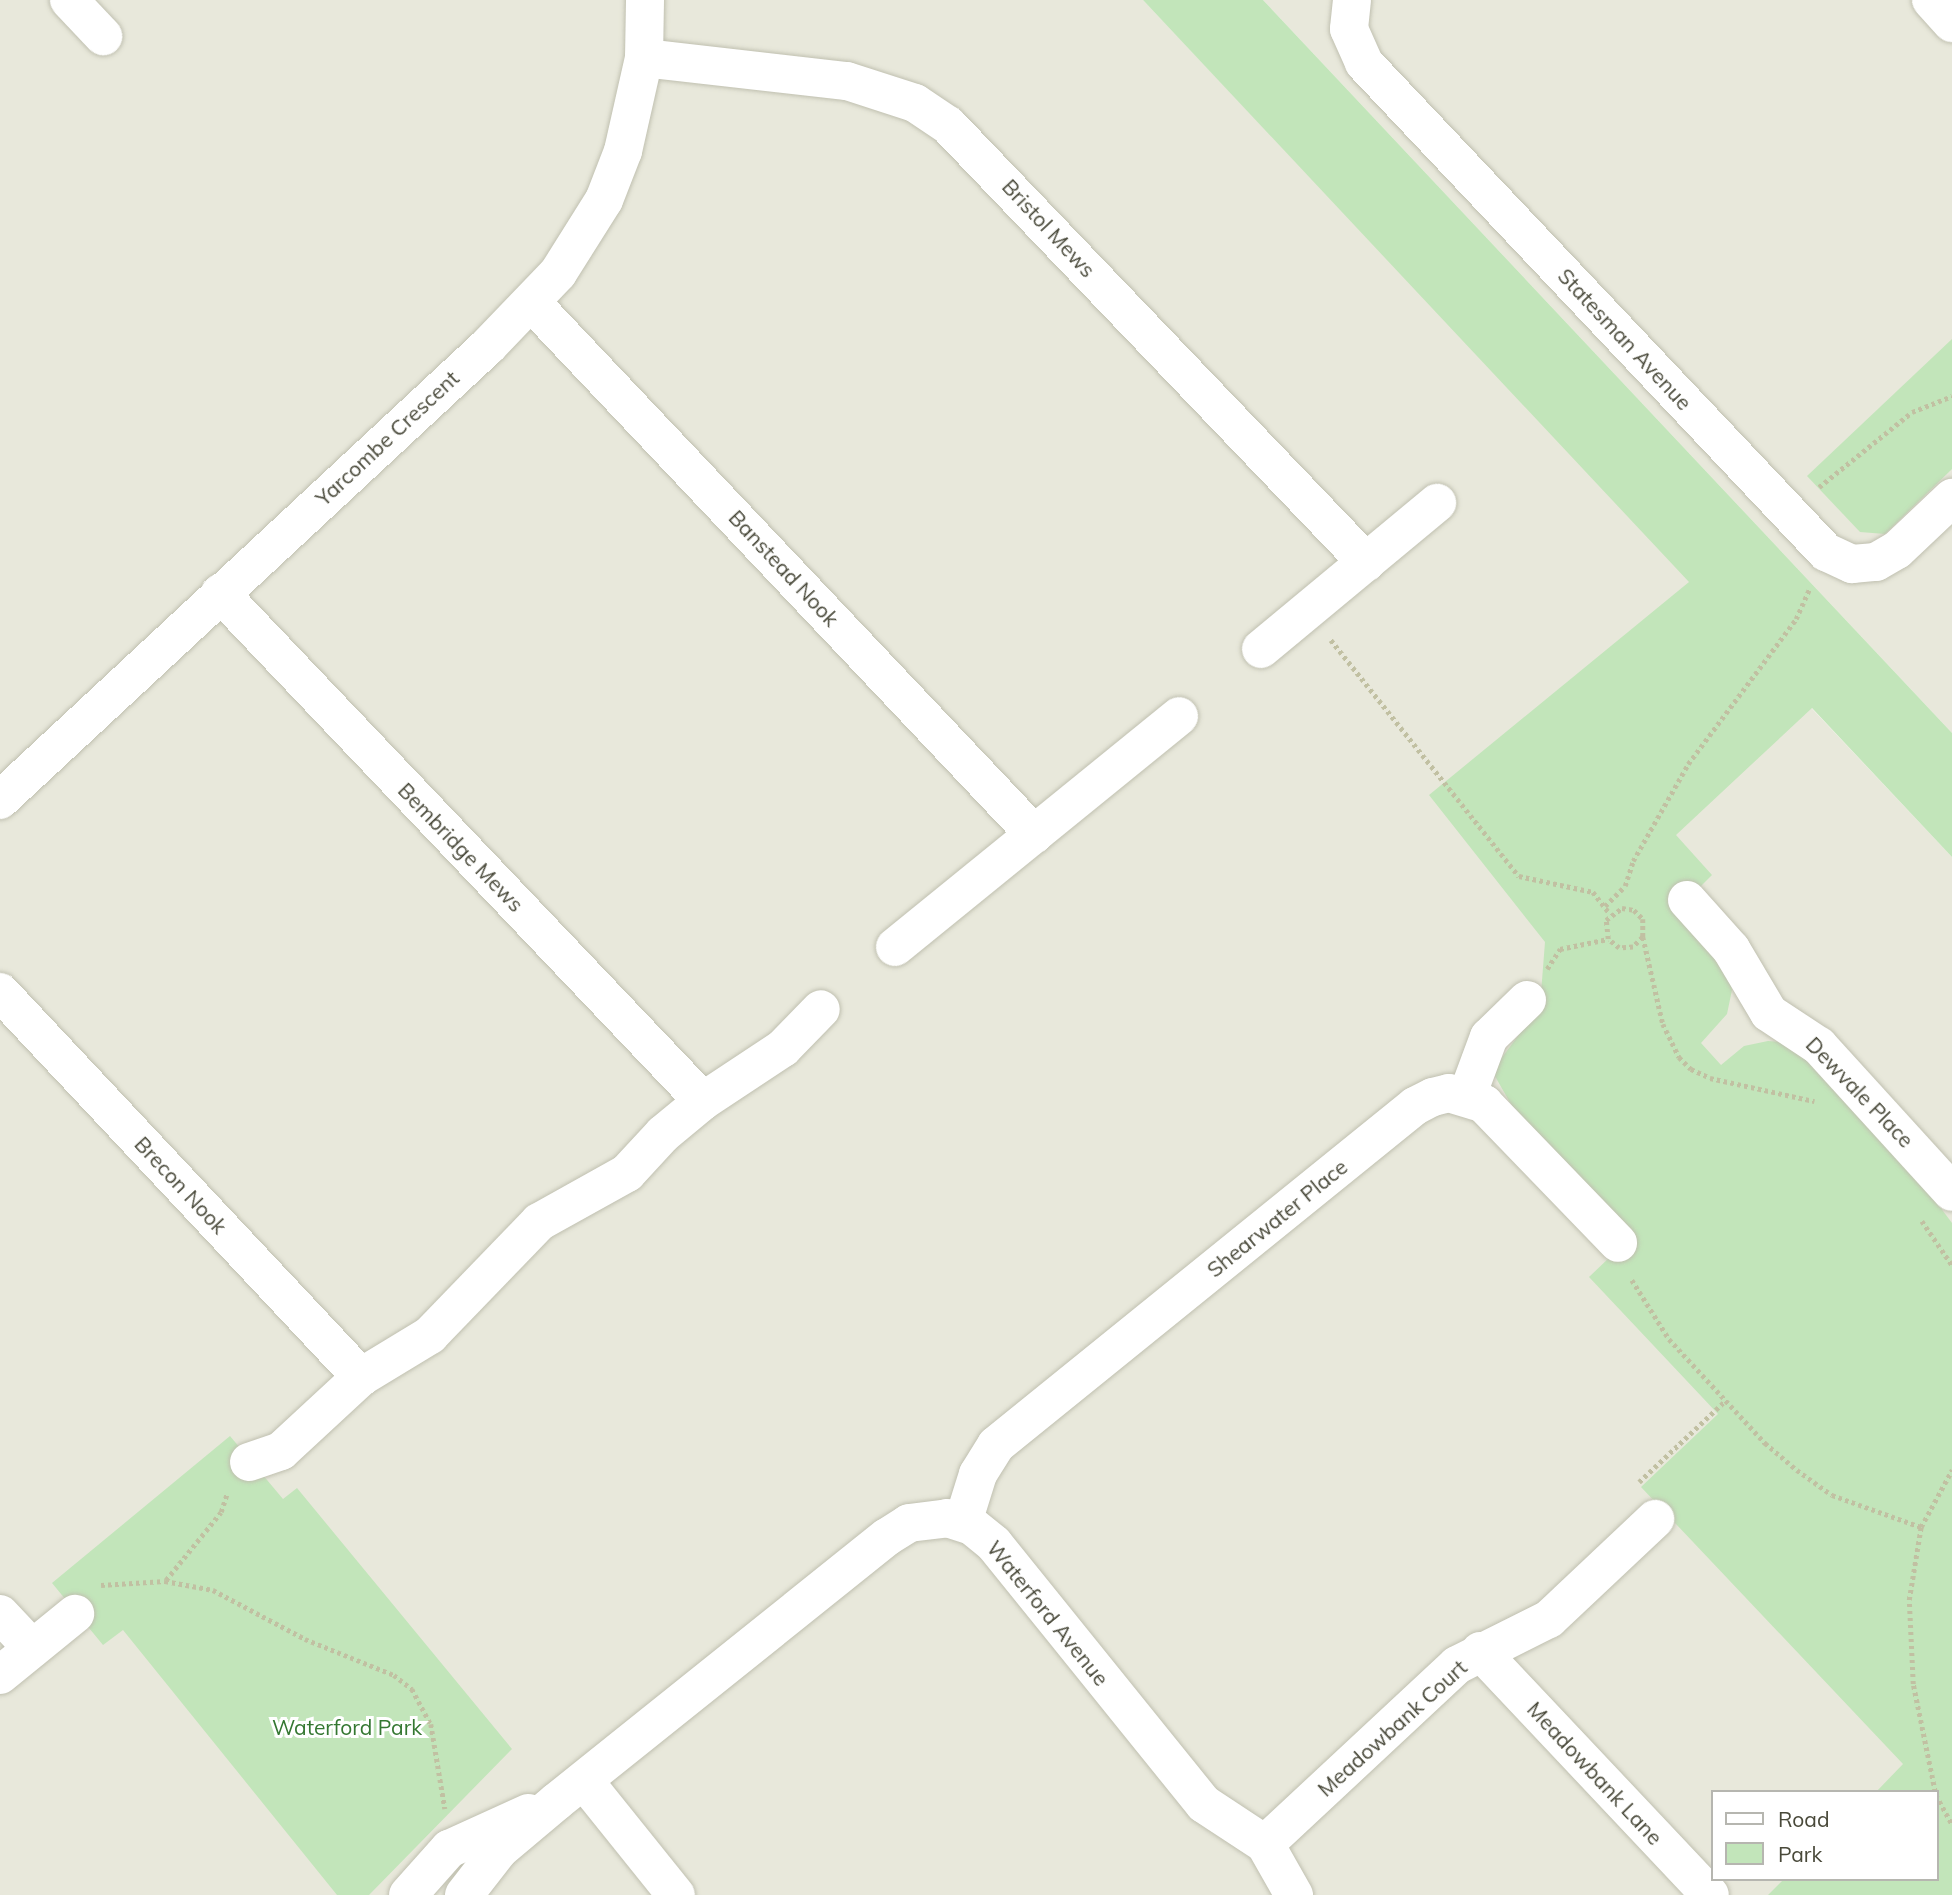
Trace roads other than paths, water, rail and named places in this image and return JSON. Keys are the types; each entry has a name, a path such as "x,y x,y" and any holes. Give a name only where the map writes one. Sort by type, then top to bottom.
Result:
{"street":[{"path":"69,0 103,36"},
{"name":"Yarcombe Crescent","path":"0,800 532,303 583,237 604,200 623,151 644,58 645,0"},
{"name":"Statesman Avenue","path":"1352,0 1349,29 1364,63 1826,552 1852,564 1876,562 1897,550 1952,498"},
{"path":"1931,0 1952,23"},
{"name":"Bristol Mews","path":"644,58 847,81 915,103 948,125 1366,562"},
{"name":"Banstead Nook","path":"532,303 1034,834"},
{"path":"1261,649 1437,503"},
{"name":"Bembridge Mews","path":"220,593 702,1101"},
{"path":"895,947 1180,716"},
{"name":"Dewvale Place","path":"1687,900 1731,949 1769,1013 1819,1045 1952,1192"},
{"name":"Brecon Nook","path":"0,992 361,1377"},
{"path":"1527,1000 1489,1038 1467,1096 1501,1119 1618,1243"},
{"path":"248,1462 281,1451 361,1377 395,1352 430,1335 453,1315 539,1222 627,1173 663,1134 702,1101 783,1048 821,1009"},
{"name":"Shearwater Place","path":"963,1522 978,1474 996,1446 1415,1106 1449,1093 1467,1096"},
{"path":"464,1895 499,1850 887,1537 909,1523 928,1519 963,1522"},
{"name":"Meadowbank Court","path":"1265,1844 1432,1686 1480,1651 1549,1619 1656,1519"},
{"name":"Waterford Avenue","path":"963,1522 993,1544 1205,1804 1265,1844 1294,1895"},
{"path":"0,1614 32,1648"},
{"path":"0,1675 75,1614"},
{"name":"Meadowbank Lane","path":"1480,1651 1710,1895"},
{"path":"408,1895 449,1849 570,1792"},
{"path":"570,1792 676,1895"}],"park label":[{"name":"Waterford Park","path":"347,1727"}]}
